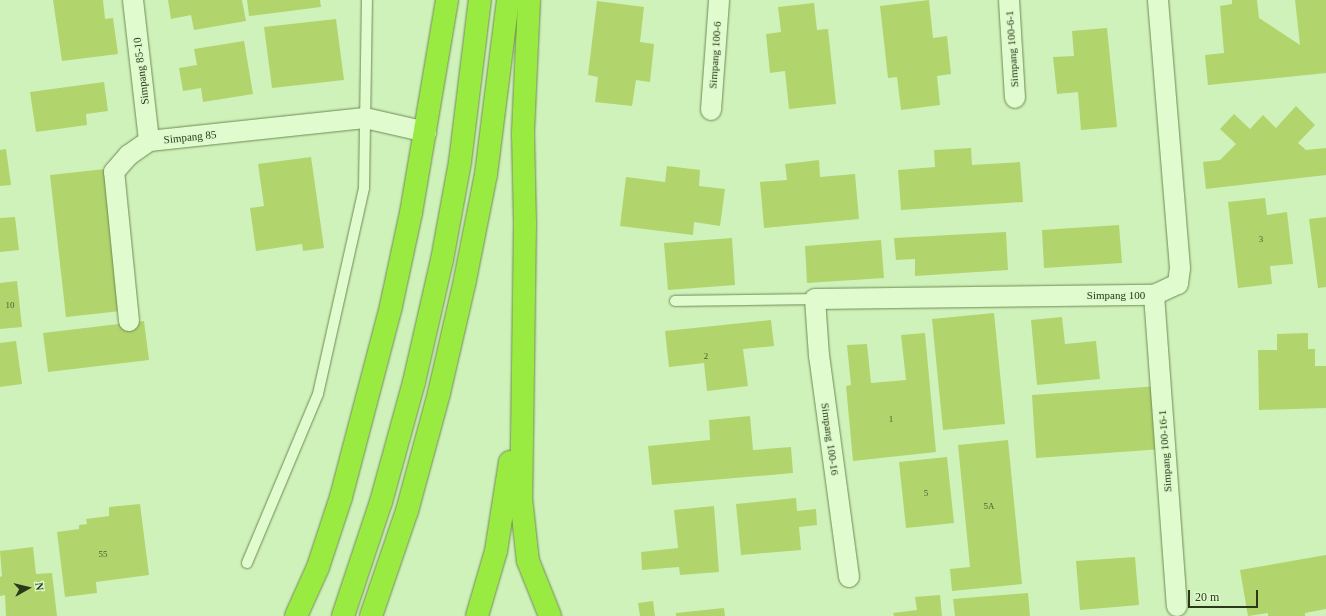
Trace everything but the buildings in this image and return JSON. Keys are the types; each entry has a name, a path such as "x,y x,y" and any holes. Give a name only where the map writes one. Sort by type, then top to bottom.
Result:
{"highway":[{"path":"296,616 318,567 341,497 389,313 426,132 447,0"},
{"path":"343,616 381,502 414,382 442,260 460,162 480,0"},
{"path":"372,616 407,511 439,393 486,174 508,0"},
{"path":"529,0 522,134 525,224 521,382 521,498 528,561 550,616"},
{"path":"476,616 496,551 521,382"},
{"path":"310,616 318,567"}],"street":[{"name":"Simpang 85-10","path":"133,0 150,141"},
{"name":"Simpang 100-6","path":"711,110 719,0"},
{"name":"Simpang 100-6-1","path":"1009,0 1015,98"},
{"name":"Simpang 100","path":"815,299 1154,295 1178,284 1180,268 1158,0"},
{"name":"Simpang 85","path":"129,321 114,172 129,155 150,141 365,118 426,132"},
{"name":"Simpang 100-16-1","path":"1154,295 1177,606"},
{"name":"Simpang 100-16","path":"815,299 819,356 849,577"}],"lane":[{"path":"247,563 318,394 364,188 367,0"},
{"path":"675,301 815,299"}]}
